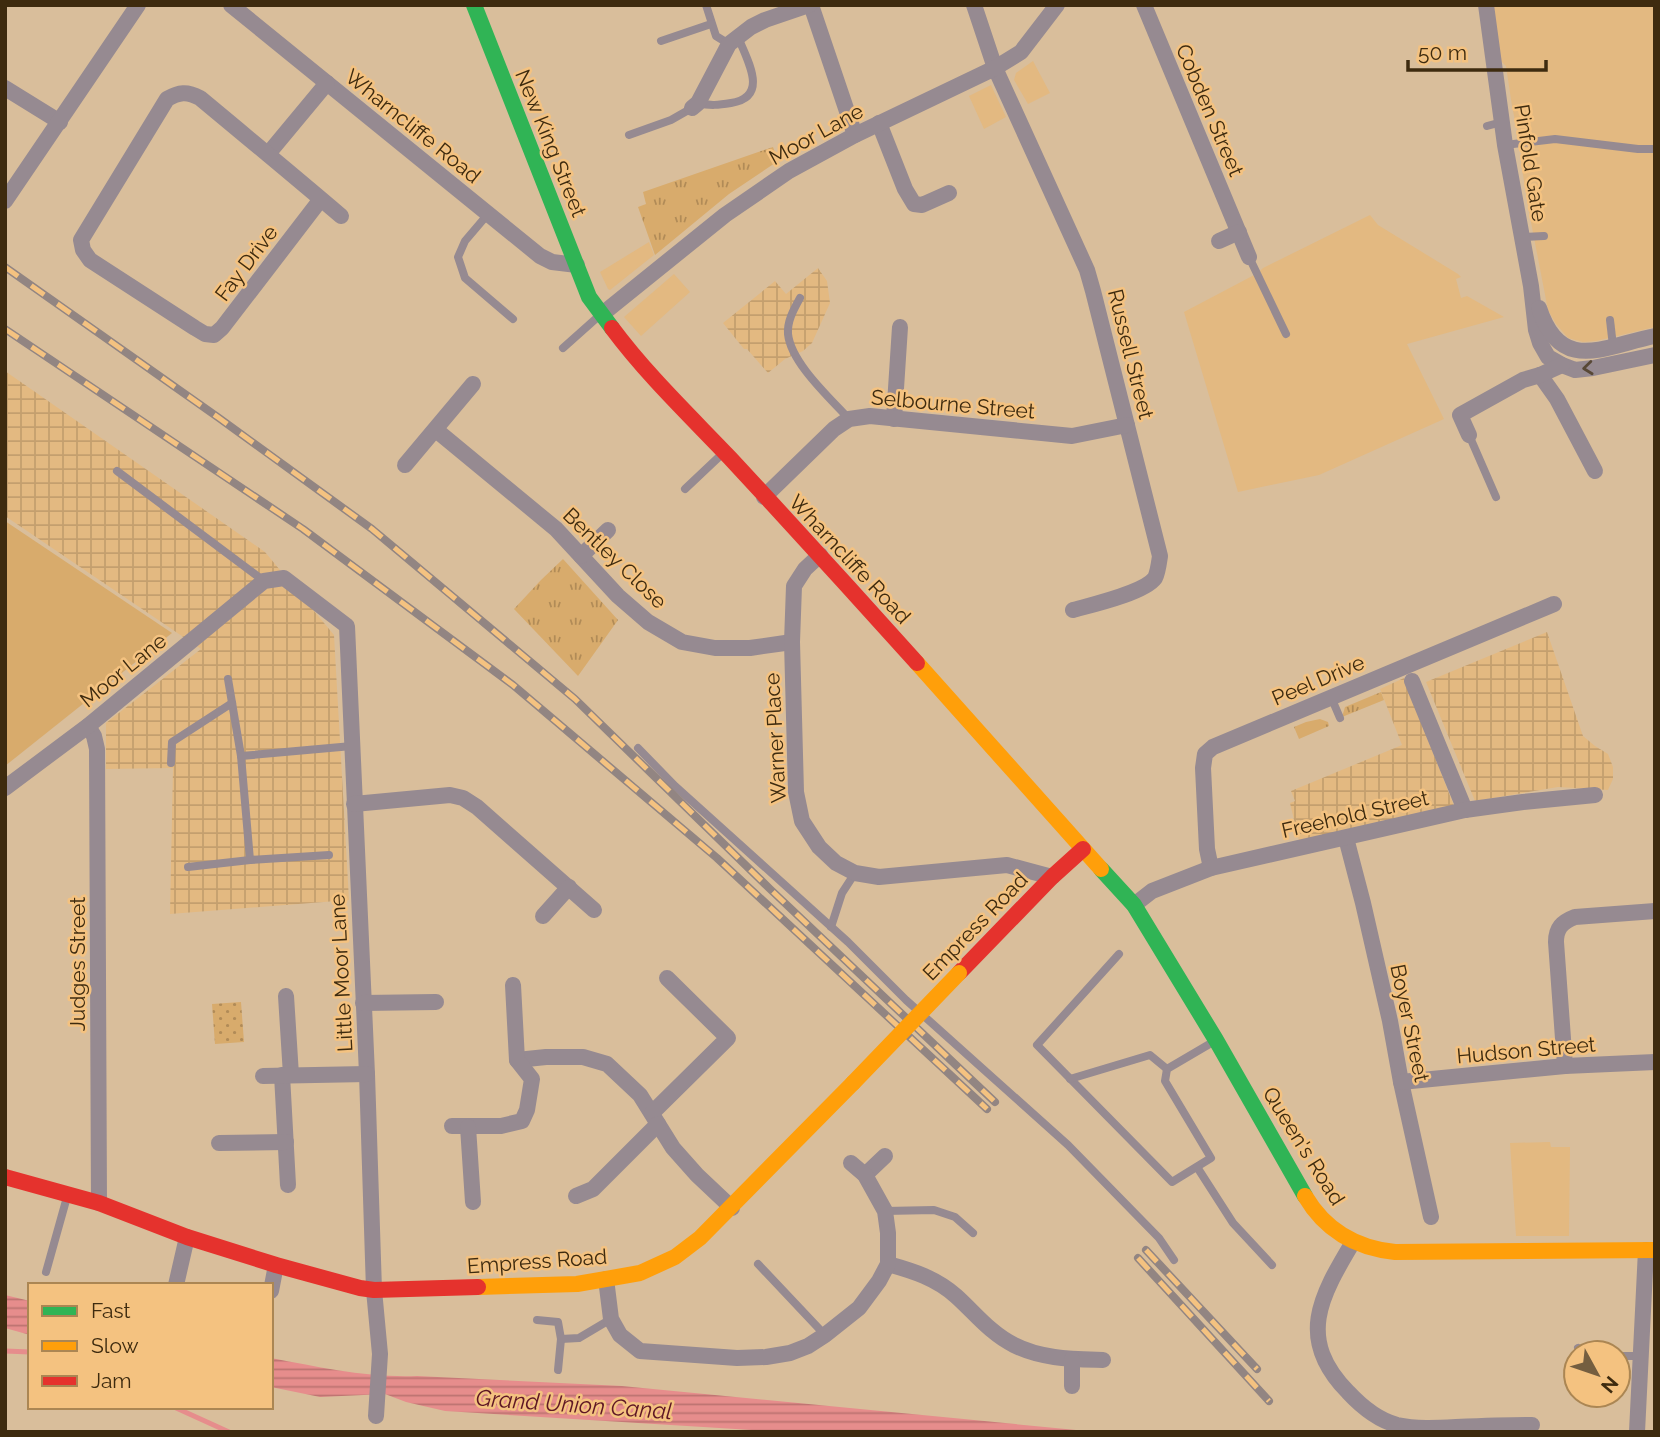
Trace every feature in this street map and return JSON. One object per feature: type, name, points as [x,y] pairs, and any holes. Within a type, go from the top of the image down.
[{"type":"main road","name":"New King Street","points":[[474,5],[589,297]]},
{"type":"main road","name":"Wharncliffe Road","points":[[589,297],[661,391],[820,555],[1083,849]]},
{"type":"main road","name":"Empress Road","points":[[5,1177],[99,1203],[187,1237],[360,1288],[374,1290],[577,1284],[640,1273],[675,1257],[732,1208],[959,972],[1083,849]]},
{"type":"main road","name":"Queen's Road","points":[[1083,849],[1134,905],[1216,1040],[1312,1208],[1332,1229],[1353,1242],[1376,1250],[1416,1253],[1650,1250]]},
{"type":"street","points":[[5,201],[138,5]]},
{"type":"street","name":"Wharncliffe Road","points":[[231,5],[540,256],[552,262],[577,264]]},
{"type":"street","points":[[695,105],[734,41],[765,20],[810,5],[855,135]]},
{"type":"street","name":"Russell Street","points":[[974,5],[995,68],[1087,270],[1160,556],[1154,578],[1146,586],[1073,610]]},
{"type":"street","name":"Moor Lane","points":[[601,315],[725,215],[789,171],[855,135],[995,68],[1021,52],[1057,5]]},
{"type":"street","name":"Cobden Street","points":[[1144,5],[1249,257]]},
{"type":"street","name":"Pinfold Gate","points":[[1486,5],[1492,43],[1494,124],[1505,145],[1531,286]]},
{"type":"street","points":[[327,83],[268,154],[341,215]]},
{"type":"street","points":[[5,88],[60,122]]},
{"type":"street","name":"Fay Drive","points":[[268,154],[200,98],[190,93],[177,93],[167,99],[81,240],[83,250],[90,260],[195,328],[205,334],[214,335],[321,199]]},
{"type":"street","points":[[879,123],[905,189],[914,204],[922,205],[949,193]]},
{"type":"street","points":[[1219,240],[1239,232]]},
{"type":"street","points":[[1531,286],[1544,324],[1558,342],[1576,351],[1604,349],[1655,336]]},
{"type":"street","points":[[1531,286],[1540,343],[1548,357],[1562,365],[1575,370],[1654,356]]},
{"type":"street","points":[[894,419],[900,327]]},
{"type":"street","points":[[1469,435],[1460,415],[1523,380],[1562,365]]},
{"type":"street","points":[[1540,375],[1558,399],[1595,471]]},
{"type":"street","points":[[405,465],[473,384]]},
{"type":"street","name":"Selbourne Street","points":[[764,497],[834,429],[849,419],[870,416],[1072,436],[1126,425]]},
{"type":"street","name":"Bentley Close","points":[[436,430],[556,529],[618,596],[648,622],[682,642],[715,648],[750,648],[792,642]]},
{"type":"street","points":[[581,556],[608,530]]},
{"type":"street","name":"Warner Place","points":[[820,555],[805,569],[794,586],[792,642],[796,792],[802,821],[819,847],[836,863],[855,873],[879,877],[1007,865],[1052,877]]},
{"type":"street","name":"Little Moor Lane","points":[[264,582],[284,578],[347,626],[374,1290],[380,1354],[376,1416]]},
{"type":"street","name":"Moor Lane","points":[[5,788],[88,726],[264,582]]},
{"type":"street","name":"Peel Drive","points":[[1211,868],[1207,849],[1203,768],[1205,754],[1213,747],[1554,604]]},
{"type":"street","points":[[1412,681],[1465,810]]},
{"type":"street","name":"Judges Street","points":[[88,726],[97,749],[99,1203]]},
{"type":"street","points":[[354,804],[450,795],[463,797],[594,910]]},
{"type":"street","name":"Freehold Street","points":[[1134,905],[1152,891],[1211,868],[1465,810],[1595,795]]},
{"type":"street","name":"Boyer Street","points":[[1346,838],[1390,1021],[1431,1217]]},
{"type":"street","points":[[543,916],[569,887]]},
{"type":"street","points":[[1564,1066],[1556,942],[1559,926],[1575,917],[1655,911]]},
{"type":"street","points":[[576,1196],[593,1189],[728,1038],[667,978]]},
{"type":"street","points":[[473,1202],[460,1126],[501,1126],[522,1121],[531,1092],[531,1079],[517,1060],[513,985]]},
{"type":"street","points":[[286,996],[288,1185]]},
{"type":"street","points":[[363,1003],[436,1002]]},
{"type":"street","points":[[517,1060],[583,1057],[607,1064],[640,1095],[673,1148],[732,1208]]},
{"type":"street","name":"Hudson Street","points":[[1401,1083],[1564,1066],[1655,1062]]},
{"type":"street","points":[[263,1076],[367,1074]]},
{"type":"street","points":[[219,1143],[286,1142]]},
{"type":"street","points":[[865,1175],[885,1156]]},
{"type":"street","points":[[606,1279],[611,1319],[620,1335],[640,1351],[737,1358],[790,1353],[808,1346],[859,1308],[888,1264],[885,1211],[865,1175],[851,1163]]},
{"type":"street","points":[[176,1283],[187,1237]]},
{"type":"street","points":[[1353,1242],[1325,1295],[1318,1316],[1318,1338],[1323,1356],[1339,1383],[1375,1415],[1395,1424],[1418,1428],[1532,1425]]},
{"type":"street","points":[[1637,1432],[1650,1250]]},
{"type":"street","points":[[888,1264],[933,1278],[997,1335],[1035,1354],[1103,1360]]},
{"type":"street","points":[[273,1283],[276,1265]]},
{"type":"street","points":[[1072,1359],[1072,1386]]},
{"type":"lane","points":[[629,135],[671,120],[695,105],[742,102],[749,96],[754,82],[734,41],[716,36],[706,5]]},
{"type":"lane","points":[[661,41],[711,24]]},
{"type":"lane","points":[[1505,145],[1555,139],[1655,149]]},
{"type":"lane","points":[[488,214],[465,241],[458,257],[465,278],[513,319]]},
{"type":"lane","points":[[1522,237],[1544,236]]},
{"type":"lane","points":[[1249,257],[1286,334]]},
{"type":"lane","points":[[800,298],[790,317],[788,334],[792,347],[799,363],[849,419]]},
{"type":"lane","points":[[563,348],[601,315]]},
{"type":"lane","points":[[1610,320],[1613,346]]},
{"type":"lane","points":[[1469,435],[1496,497]]},
{"type":"lane","points":[[685,489],[724,453]]},
{"type":"lane","points":[[117,471],[264,582]]},
{"type":"lane","points":[[228,680],[242,756],[250,860]]},
{"type":"lane","points":[[1331,697],[1340,718]]},
{"type":"lane","points":[[171,763],[172,742],[232,703]]},
{"type":"lane","points":[[242,756],[352,746]]},
{"type":"lane","points":[[638,748],[675,786],[831,927],[906,1000],[1068,1145],[1159,1238],[1174,1260]]},
{"type":"lane","points":[[188,867],[329,855]]},
{"type":"lane","points":[[831,927],[842,893],[855,873]]},
{"type":"lane","points":[[1119,954],[1037,1045],[1172,1182],[1211,1158],[1165,1081],[1167,1069],[1216,1040]]},
{"type":"lane","points":[[1070,1079],[1150,1055],[1167,1069]]},
{"type":"lane","points":[[1197,1167],[1233,1223],[1272,1265]]},
{"type":"lane","points":[[46,1272],[68,1194]]},
{"type":"lane","points":[[885,1211],[934,1210],[954,1217],[973,1233]]},
{"type":"lane","points":[[758,1264],[825,1335]]},
{"type":"lane","points":[[561,1339],[579,1338],[611,1319]]},
{"type":"lane","points":[[537,1320],[558,1322],[561,1339],[558,1370]]},
{"type":"lane","points":[[1632,1356],[1641,1356]]},
{"type":"shaded area","points":[[1489,5],[1655,5],[1655,327],[1583,342],[1568,338],[1548,310],[1529,212],[1506,66],[1496,56]]},
{"type":"shaded area","points":[[1033,61],[1050,93],[1028,104],[1014,80],[1016,73]]},
{"type":"shaded area","points":[[991,85],[1006,117],[984,129],[969,96]]},
{"type":"shaded area","points":[[1370,215],[1378,225],[1458,274],[1461,277],[1456,279],[1461,298],[1467,296],[1504,317],[1407,344],[1444,419],[1319,475],[1238,492],[1184,312],[1263,268]]},
{"type":"shaded area","points":[[649,242],[654,255],[608,289],[600,272]]},
{"type":"shaded area","points":[[818,268],[827,281],[830,303],[812,343],[768,373],[723,323],[775,281],[786,294]]},
{"type":"shaded area","points":[[674,274],[690,292],[641,336],[624,317]]},
{"type":"shaded area","points":[[5,371],[265,552],[334,635],[349,900],[170,914],[173,768],[106,769],[106,723],[201,649],[5,516]]},
{"type":"shaded area","points":[[1547,632],[1583,736],[1608,754],[1613,767],[1613,779],[1608,790],[1558,787],[1475,801],[1426,682]]},
{"type":"shaded area","points":[[1404,678],[1454,806],[1299,841],[1290,803],[1295,801],[1291,791],[1402,745],[1380,689]]},
{"type":"shaded area","points":[[1550,1142],[1551,1147],[1570,1147],[1569,1236],[1516,1236],[1510,1143]]},
{"type":"green space","points":[[773,147],[778,161],[729,194],[655,255],[638,207],[646,204],[643,192]]},
{"type":"green space","points":[[5,521],[172,633],[5,766]]},
{"type":"green space","points":[[563,559],[618,620],[578,676],[514,609]]},
{"type":"green space","points":[[1381,692],[1384,700],[1342,717],[1345,707]]},
{"type":"green space","points":[[1320,719],[1328,722],[1329,726],[1299,739],[1294,727]]},
{"type":"green space","points":[[241,1002],[244,1042],[215,1044],[212,1004]]},
{"type":"water","points":[[5,1295],[28,1301],[28,1334],[5,1328]]},
{"type":"water","name":"Grand Union Canal","points":[[273,1358],[380,1375],[622,1386],[1097,1432],[786,1432],[445,1411],[385,1394],[320,1397],[273,1387]]},
{"type":"waterway","points":[[5,1351],[28,1352]]},
{"type":"waterway","points":[[178,1409],[229,1432]]},
{"type":"railway","points":[[5,267],[372,529],[575,699],[995,1102]]},
{"type":"railway","points":[[5,329],[303,529],[513,685],[717,858],[987,1109]]},
{"type":"railway","points":[[1146,1250],[1257,1369]]},
{"type":"railway","points":[[1138,1258],[1269,1401]]},
{"type":"traffic: fast","points":[[474,5],[589,297],[612,328]]},
{"type":"traffic: fast","points":[[1101,869],[1134,905],[1216,1040],[1305,1196]]},
{"type":"traffic: slow","points":[[917,663],[1101,869]]},
{"type":"traffic: slow","points":[[853,1083],[959,973]]},
{"type":"traffic: slow","points":[[478,1287],[577,1284],[640,1273],[675,1257],[700,1238],[853,1083]]},
{"type":"traffic: slow","points":[[1305,1196],[1332,1228],[1355,1241],[1381,1250],[1655,1250]]},
{"type":"traffic: jam","points":[[612,328],[654,379],[917,663]]},
{"type":"traffic: jam","points":[[959,973],[1052,877],[1083,849]]},
{"type":"traffic: jam","points":[[5,1177],[99,1203],[187,1237],[360,1288],[374,1290],[478,1287]]}]
